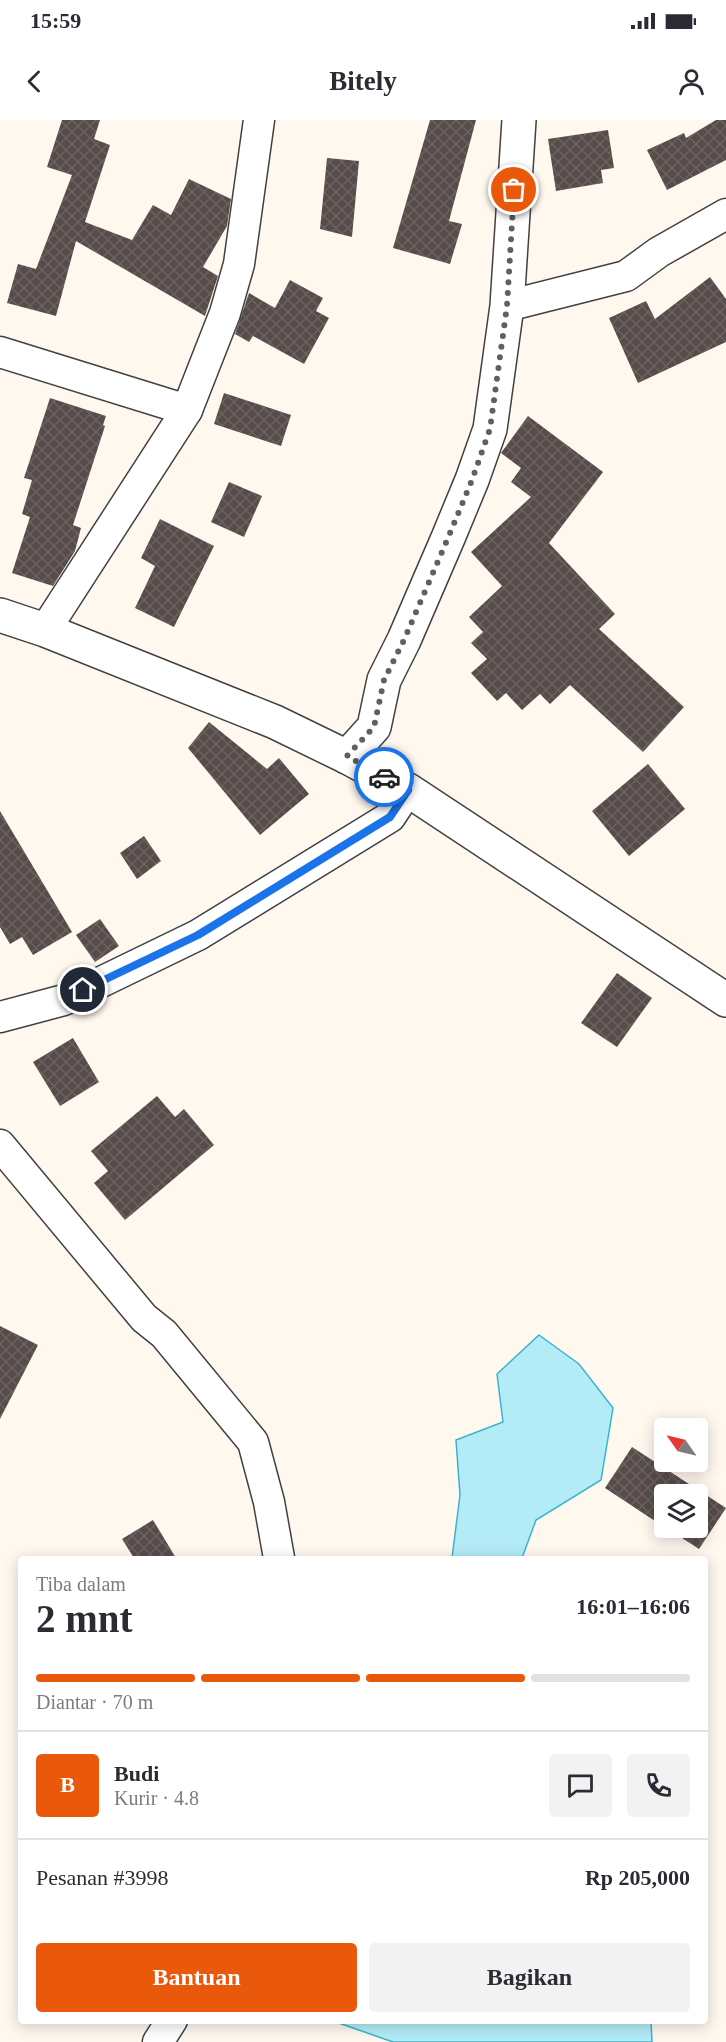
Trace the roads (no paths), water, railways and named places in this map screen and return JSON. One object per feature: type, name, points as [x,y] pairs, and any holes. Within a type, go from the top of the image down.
[{"type":"street","points":[[45,630],[187,410],[225,313],[239,264],[259,120]]},
{"type":"street","points":[[347,756],[374,727],[384,680],[404,640],[472,480],[490,429],[507,306],[519,120]]},
{"type":"street","points":[[507,306],[626,276],[659,252],[726,214]]},
{"type":"street","points":[[0,352],[187,410]]},
{"type":"street","points":[[0,615],[45,630],[275,722],[347,756],[408,790],[726,1000]]},
{"type":"street","points":[[0,1017],[64,999],[198,935],[390,817],[408,790]]},
{"type":"street","points":[[0,1145],[144,1318],[164,1334],[253,1442],[269,1502],[279,1556]]},
{"type":"street","points":[[158,2042],[169,2024]]},
{"type":"water","points":[[539,1335],[579,1364],[613,1408],[601,1480],[536,1520],[523,1556],[452,1556],[460,1495],[456,1440],[503,1422],[497,1374]]},
{"type":"water","points":[[342,2024],[651,2024],[652,2042],[393,2042]]}]
